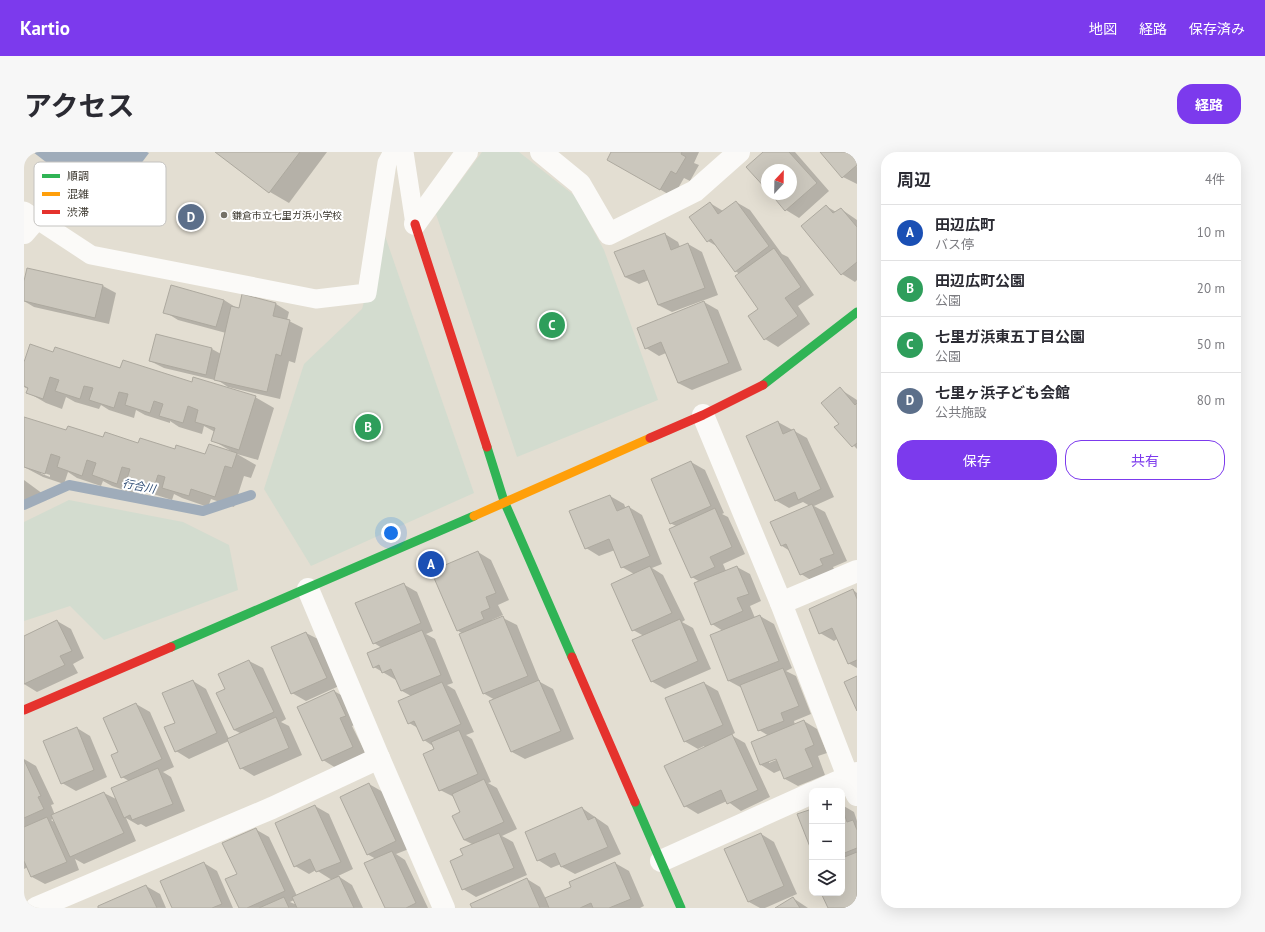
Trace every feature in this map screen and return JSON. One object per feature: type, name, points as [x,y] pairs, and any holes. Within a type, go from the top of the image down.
[{"type":"street","points":[[467,152],[415,224],[504,501],[681,908]]},
{"type":"street","points":[[541,152],[580,184],[609,234],[695,191],[739,152]]},
{"type":"street","points":[[24,710],[308,589],[504,501],[703,415],[763,385],[857,312]]},
{"type":"street","points":[[703,415],[854,782],[829,788]]},
{"type":"street","points":[[781,603],[857,571]]},
{"type":"street","points":[[308,589],[444,908]]},
{"type":"street","points":[[36,908],[272,808],[379,758]]},
{"type":"street","points":[[660,861],[809,794]]},
{"type":"lane","points":[[37,226],[91,255],[316,299],[367,293],[387,163],[393,152]]},
{"type":"lane","points":[[404,152],[415,224]]},
{"type":"shaded area","points":[[482,152],[519,152],[575,196],[604,250],[658,400],[517,457],[436,214]]},
{"type":"shaded area","points":[[384,233],[474,493],[311,566],[264,489],[304,364],[362,309]]},
{"type":"shaded area","points":[[69,500],[183,522],[229,545],[238,590],[104,640],[70,606],[24,621],[24,522]]},
{"type":"water","points":[[33,152],[149,153],[142,162],[46,162]]},
{"type":"building","points":[[215,152],[300,152],[269,193]]},
{"type":"building","points":[[611,152],[682,152],[681,154],[686,157],[676,174],[671,171],[660,190],[607,160]]},
{"type":"building","points":[[763,152],[789,152],[817,183],[785,211],[776,200],[797,200],[797,164],[761,164],[761,183],[746,167]]},
{"type":"building","points":[[820,152],[857,152],[857,165],[842,178]]},
{"type":"building","points":[[736,201],[769,246],[735,272],[711,239],[707,242],[689,217],[710,202],[718,214]]},
{"type":"building","points":[[826,205],[833,213],[841,208],[857,227],[857,262],[841,275],[801,226]]},
{"type":"building","points":[[665,233],[671,250],[688,243],[705,288],[658,305],[644,270],[625,277],[614,252]]},
{"type":"building","points":[[774,248],[801,287],[785,298],[798,316],[764,340],[748,316],[758,309],[735,276]]},
{"type":"building","points":[[27,268],[103,285],[95,318],[24,301],[24,281]]},
{"type":"building","points":[[171,285],[224,300],[216,327],[163,313]]},
{"type":"building","points":[[242,294],[276,303],[273,316],[290,320],[281,356],[276,354],[267,392],[214,380],[231,306],[239,308]]},
{"type":"building","points":[[704,301],[729,363],[678,383],[661,342],[645,349],[637,328]]},
{"type":"building","points":[[156,334],[212,348],[206,375],[149,361]]},
{"type":"building","points":[[30,344],[53,352],[55,347],[120,368],[123,360],[192,382],[193,377],[256,396],[239,450],[211,441],[215,428],[195,422],[198,410],[188,406],[183,423],[159,416],[163,404],[154,401],[150,413],[125,405],[128,394],[119,392],[114,408],[89,400],[93,388],[84,386],[80,399],[55,391],[59,380],[50,377],[43,399],[26,393],[28,388],[24,386],[24,362]]},
{"type":"building","points":[[840,387],[855,405],[857,403],[857,443],[852,447],[834,427],[839,424],[821,403]]},
{"type":"building","points":[[24,417],[66,430],[68,426],[103,437],[105,432],[138,443],[140,438],[175,449],[176,445],[205,454],[209,444],[237,453],[232,468],[225,466],[215,497],[191,489],[189,496],[162,488],[165,477],[158,475],[153,490],[126,482],[130,469],[122,467],[117,484],[92,475],[96,463],[87,460],[82,476],[57,467],[60,457],[51,454],[45,474],[24,467]]},
{"type":"building","points":[[778,421],[783,434],[794,429],[821,489],[798,500],[795,492],[775,501],[746,436]]},
{"type":"building","points":[[691,461],[711,506],[670,524],[651,479]]},
{"type":"building","points":[[610,495],[617,511],[629,506],[650,556],[621,568],[609,539],[585,549],[569,511]]},
{"type":"building","points":[[812,504],[834,554],[820,559],[823,565],[800,575],[786,544],[781,546],[770,522]]},
{"type":"building","points":[[715,508],[732,547],[710,557],[715,567],[691,578],[669,529]]},
{"type":"building","points":[[478,551],[496,593],[486,597],[490,608],[481,612],[484,619],[457,631],[431,571]]},
{"type":"building","points":[[650,566],[672,613],[632,631],[611,584]]},
{"type":"building","points":[[737,566],[749,594],[737,598],[743,611],[711,625],[694,583]]},
{"type":"building","points":[[404,583],[421,623],[373,644],[355,603]]},
{"type":"building","points":[[853,589],[857,599],[857,660],[848,664],[832,628],[819,634],[809,609]]},
{"type":"building","points":[[760,615],[779,661],[728,681],[710,635]]},
{"type":"building","points":[[503,616],[528,676],[483,694],[459,634]]},
{"type":"building","points":[[680,619],[698,661],[651,682],[632,640]]},
{"type":"building","points":[[57,620],[72,651],[60,656],[65,665],[24,684],[24,636]]},
{"type":"building","points":[[422,630],[441,675],[401,691],[391,669],[382,673],[379,665],[373,668],[367,653]]},
{"type":"building","points":[[306,632],[327,678],[291,694],[271,647]]},
{"type":"building","points":[[249,660],[274,712],[234,730],[216,693],[225,689],[218,674]]},
{"type":"building","points":[[783,668],[799,706],[781,713],[784,721],[758,731],[740,685]]},
{"type":"building","points":[[857,676],[857,711],[844,682]]},
{"type":"building","points":[[193,680],[217,733],[175,752],[164,727],[175,723],[162,693]]},
{"type":"building","points":[[539,680],[561,731],[511,752],[489,701]]},
{"type":"building","points":[[442,682],[461,724],[423,741],[414,721],[408,724],[398,701]]},
{"type":"building","points":[[704,682],[723,725],[684,742],[665,698]]},
{"type":"building","points":[[334,690],[346,716],[340,718],[353,747],[322,761],[297,707]]},
{"type":"building","points":[[136,703],[162,759],[121,778],[111,755],[118,752],[103,718]]},
{"type":"building","points":[[276,717],[289,748],[240,769],[227,739]]},
{"type":"building","points":[[804,720],[814,745],[805,749],[813,767],[784,779],[776,759],[760,765],[751,742]]},
{"type":"building","points":[[77,727],[94,770],[61,784],[43,741]]},
{"type":"building","points":[[459,730],[478,774],[439,791],[423,754],[434,749],[431,742]]},
{"type":"building","points":[[732,734],[758,790],[727,804],[721,790],[684,807],[664,766]]},
{"type":"building","points":[[24,760],[41,796],[38,797],[44,809],[24,818]]},
{"type":"building","points":[[158,768],[173,804],[132,820],[130,815],[124,818],[111,788]]},
{"type":"building","points":[[484,779],[504,822],[464,840],[452,816],[460,812],[452,794]]},
{"type":"building","points":[[369,783],[396,841],[367,855],[340,797]]},
{"type":"building","points":[[104,792],[124,833],[70,857],[51,815]]},
{"type":"building","points":[[315,805],[341,862],[316,872],[310,859],[294,867],[275,823]]},
{"type":"building","points":[[582,807],[588,820],[595,817],[608,847],[561,867],[555,853],[537,861],[525,832]]},
{"type":"building","points":[[809,810],[809,844],[797,814]]},
{"type":"building","points":[[845,816],[847,822],[853,820],[857,830],[857,848],[845,853]]},
{"type":"building","points":[[47,817],[67,862],[31,877],[24,861],[24,827]]},
{"type":"building","points":[[256,828],[285,891],[247,908],[239,908],[225,879],[237,874],[222,843]]},
{"type":"building","points":[[499,833],[514,868],[462,890],[450,861],[463,855],[460,849]]},
{"type":"building","points":[[761,833],[784,886],[748,902],[724,849]]},
{"type":"building","points":[[392,851],[416,903],[406,908],[385,908],[364,863]]},
{"type":"building","points":[[857,852],[857,903],[851,905],[853,908],[828,908],[822,896],[845,896],[845,857]]},
{"type":"building","points":[[204,862],[222,904],[212,908],[172,908],[160,881]]},
{"type":"building","points":[[615,862],[631,899],[609,908],[593,908],[591,903],[580,908],[549,908],[545,898],[571,887],[569,882]]},
{"type":"building","points":[[339,876],[354,908],[297,908],[292,897]]},
{"type":"building","points":[[527,878],[540,908],[472,908],[470,904]]},
{"type":"building","points":[[146,885],[157,908],[98,908],[98,906]]},
{"type":"building","points":[[284,897],[289,908],[259,908]]},
{"type":"building","points":[[793,897],[800,908],[775,908]]},
{"type":"waterway","name":"行合川","points":[[24,505],[69,485],[203,511],[251,495]]},
{"type":"traffic: fast","points":[[763,385],[857,312]]},
{"type":"traffic: fast","points":[[487,447],[504,501],[572,657]]},
{"type":"traffic: fast","points":[[171,647],[474,516]]},
{"type":"traffic: fast","points":[[635,802],[681,908]]},
{"type":"traffic: slow","points":[[474,516],[650,438]]},
{"type":"traffic: jam","points":[[415,224],[487,447]]},
{"type":"traffic: jam","points":[[650,438],[703,415],[763,385]]},
{"type":"traffic: jam","points":[[24,710],[171,647]]},
{"type":"traffic: jam","points":[[572,657],[635,802]]},
{"type":"place","name":"鎌倉市立七里ガ浜小学校","points":[[224,215]]},
{"type":"place","name":"七里ヶ浜子ども会館","points":[[191,217]]},
{"type":"place","name":"七里ガ浜東五丁目公園","points":[[552,325]]},
{"type":"place","name":"田辺広町公園","points":[[368,427]]},
{"type":"place","name":"田辺広町","points":[[431,564]]}]
